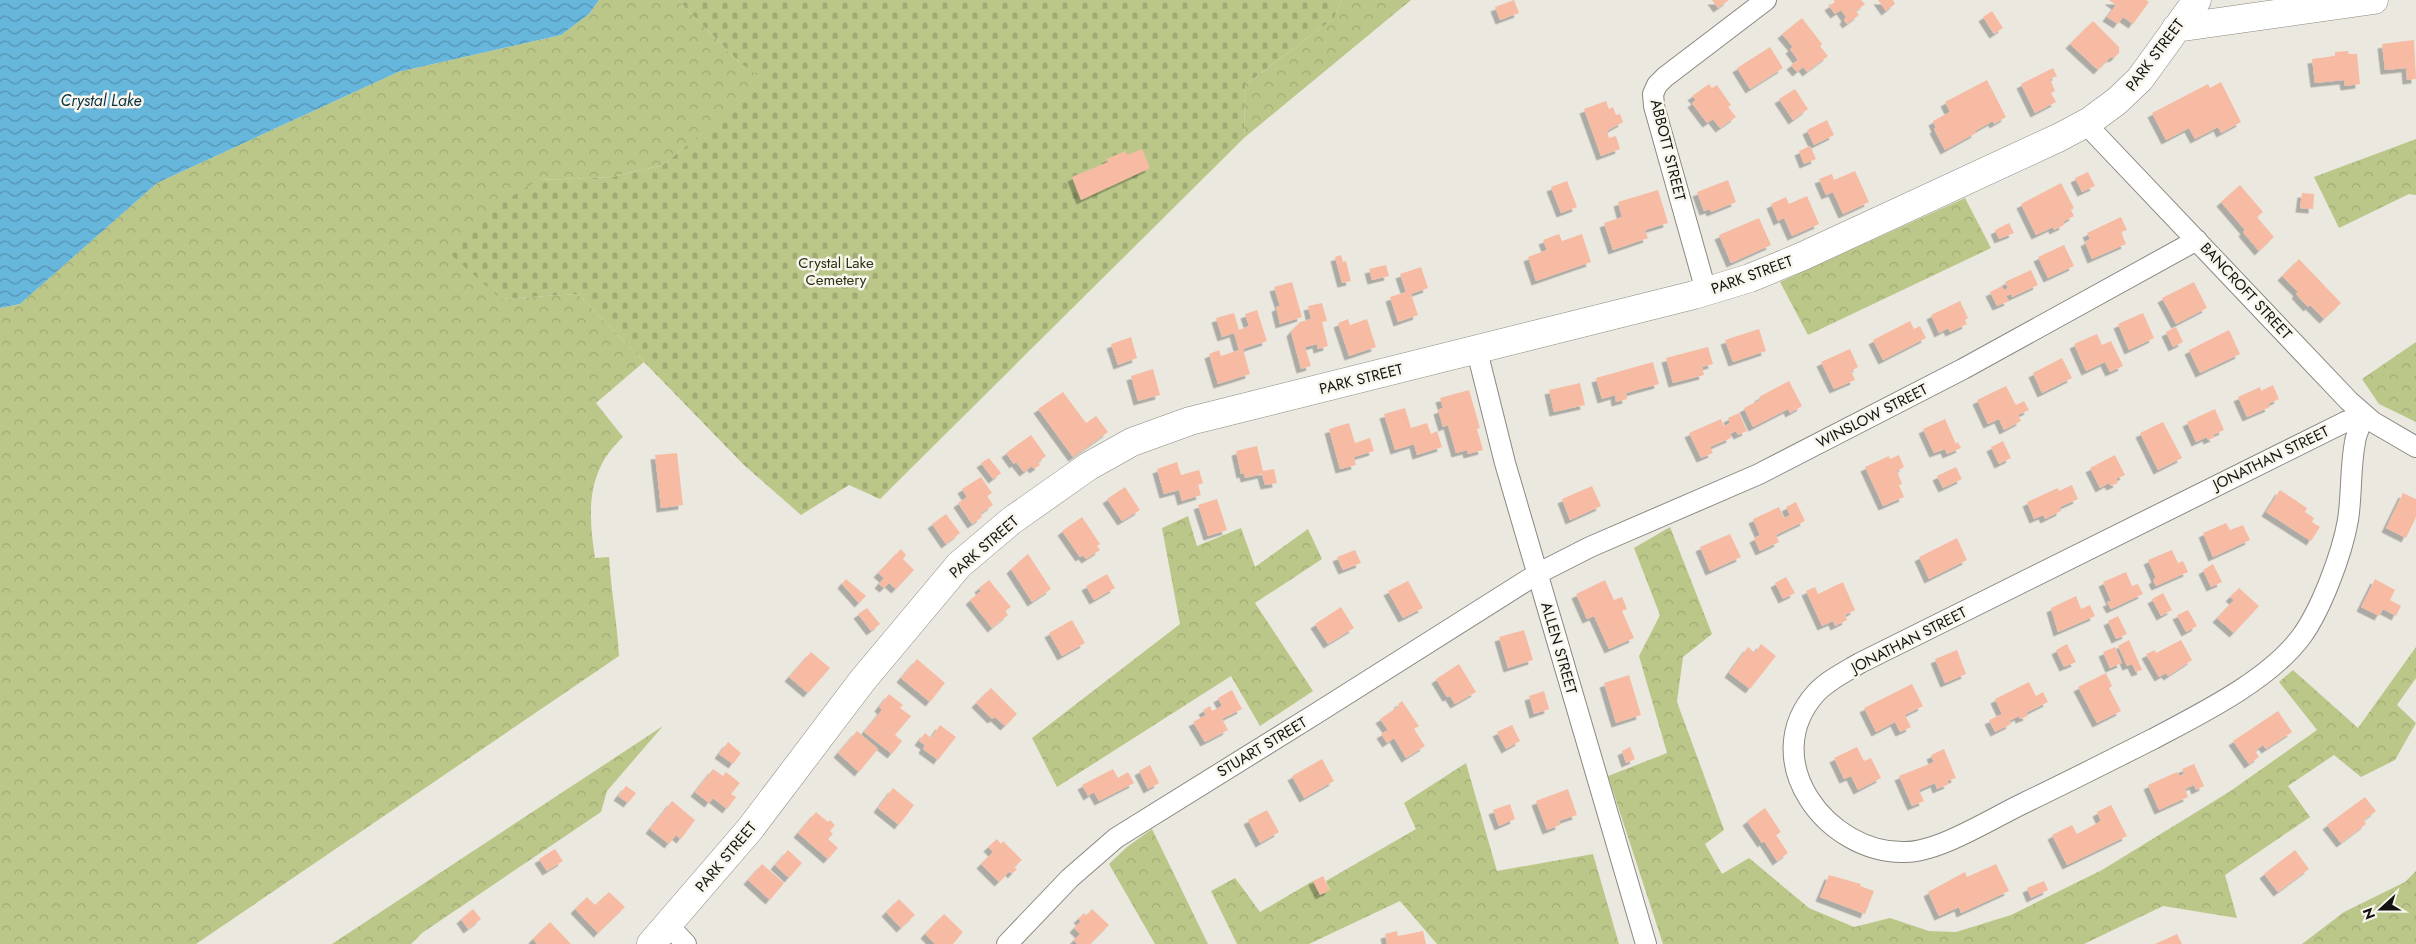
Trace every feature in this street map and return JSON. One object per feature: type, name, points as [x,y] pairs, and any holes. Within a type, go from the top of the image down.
[{"type":"street","name":"ABBOTT STREET","points":[[1706,291],[1660,129],[1653,94],[1657,85],[1665,77],[1766,0]]},
{"type":"street","name":"PARK STREET","points":[[669,938],[862,682],[950,575],[1011,521],[1089,466],[1132,442],[1181,424],[1477,351],[1706,291],[1750,278],[1803,256],[2085,124],[2105,111],[2129,91],[2144,74],[2197,0]]},
{"type":"street","points":[[2176,28],[2374,0]]},
{"type":"street","name":"BANCROFT STREET","points":[[2085,124],[2198,240],[2349,401],[2365,415],[2416,447]]},
{"type":"street","name":"WINSLOW STREET","points":[[1537,574],[1590,546],[1759,474],[1964,369],[2198,240]]},
{"type":"street","name":"ALLEN STREET","points":[[1477,351],[1505,463],[1646,944]]},
{"type":"street","name":"JONATHAN STREET","points":[[2365,415],[2355,439],[2349,512],[2343,542],[2320,602],[2301,638],[2275,663],[2243,687],[2207,711],[2097,767],[1954,838],[1917,852],[1891,852],[1863,844],[1824,818],[1805,795],[1794,762],[1794,746],[1798,727],[1805,709],[1815,693],[1829,682],[1860,663],[2217,484],[2345,422],[2365,415]]},
{"type":"street","name":"STUART STREET","points":[[1008,944],[1070,878],[1116,838],[1537,574]]},
{"type":"green space","points":[[599,0],[678,0],[740,63],[767,81],[663,165],[612,177],[538,180],[501,299],[578,294],[644,362],[596,403],[623,437],[602,464],[592,493],[591,508],[595,558],[609,557],[619,656],[196,944],[0,944],[0,308],[20,304],[157,183],[398,72],[561,35],[589,14]]},
{"type":"green space","name":"Crystal Lake Cemetery","points":[[678,0],[1341,0],[1334,18],[1245,85],[1244,138],[880,499],[849,485],[801,515],[744,465],[578,294],[501,299],[449,253],[497,206],[538,180],[612,177],[663,165],[766,81],[740,63]]},
{"type":"green space","points":[[1341,0],[1411,0],[1244,138],[1245,85],[1334,18]]},
{"type":"green space","points":[[2416,139],[2416,195],[2409,194],[2339,228],[2314,177]]},
{"type":"green space","points":[[1965,198],[1991,248],[1808,335],[1780,282]]},
{"type":"green space","points":[[2416,342],[2416,422],[2379,404],[2362,379]]},
{"type":"green space","points":[[1188,516],[1197,546],[1241,528],[1255,567],[1308,529],[1322,559],[1255,603],[1313,691],[1260,726],[1231,676],[1057,787],[1032,738],[1180,624],[1162,528]]},
{"type":"green space","points":[[1670,527],[1712,634],[1683,657],[1677,702],[1724,830],[1705,844],[1722,874],[1749,858],[1809,908],[1854,927],[1890,918],[1929,931],[1956,932],[2011,915],[2102,870],[2229,792],[2317,730],[2279,682],[2293,670],[2358,728],[2416,647],[2416,678],[2397,705],[2416,723],[2395,760],[2361,777],[2334,755],[2288,786],[2310,817],[2225,875],[2237,918],[2163,906],[2084,944],[1663,944],[1608,776],[1667,753],[1639,656],[1660,615],[1634,548]]},
{"type":"green space","points":[[663,726],[607,791],[601,812],[422,933],[411,944],[332,944]]},
{"type":"green space","points":[[1466,763],[1497,871],[1593,854],[1619,944],[1437,944],[1400,901],[1309,944],[1237,944],[1211,891],[1235,878],[1260,912],[1313,881],[1330,890],[1326,881],[1416,829],[1404,803]]},
{"type":"green space","points":[[1152,829],[1208,944],[1155,944],[1109,864],[1127,847]]},
{"type":"green space","points":[[2416,871],[2416,944],[2302,944],[2344,912],[2405,882]]},
{"type":"water","name":"Crystal Lake","points":[[0,0],[599,0],[589,14],[561,35],[398,72],[157,183],[20,304],[0,308]]},
{"type":"building","points":[[1514,0],[1519,13],[1500,20],[1495,7]]},
{"type":"building","points":[[1712,0],[1729,0],[1718,8]]},
{"type":"building","points":[[1833,0],[1861,0],[1865,4],[1856,11],[1859,15],[1847,24],[1844,20],[1846,17],[1841,10],[1835,14],[1829,6],[1835,2]]},
{"type":"building","points":[[1878,0],[1893,0],[1895,4],[1886,11]]},
{"type":"building","points":[[2109,0],[2146,0],[2149,2],[2133,24],[2123,17],[2118,24],[2107,17],[2116,5]]},
{"type":"building","points":[[1992,11],[2003,28],[1994,34],[1983,17]]},
{"type":"building","points":[[1802,18],[1822,44],[1820,46],[1828,56],[1807,72],[1803,67],[1797,72],[1791,65],[1798,60],[1790,49],[1793,47],[1782,34]]},
{"type":"building","points":[[2093,21],[2119,47],[2119,53],[2115,57],[2110,58],[2098,70],[2070,44]]},
{"type":"building","points":[[2414,40],[2416,79],[2407,80],[2406,68],[2385,70],[2382,44]]},
{"type":"building","points":[[1770,47],[1783,68],[1750,89],[1737,68]]},
{"type":"building","points":[[2348,51],[2349,54],[2357,54],[2360,84],[2345,86],[2344,80],[2315,83],[2312,59],[2335,56],[2335,52]]},
{"type":"building","points":[[2053,68],[2057,76],[2050,79],[2055,91],[2051,93],[2056,102],[2035,113],[2021,84]]},
{"type":"building","points":[[1987,80],[2006,117],[1994,124],[1993,121],[1945,150],[1934,129],[1936,128],[1933,121],[1950,112],[1945,102]]},
{"type":"building","points":[[2221,82],[2241,122],[2221,133],[2218,127],[2195,139],[2189,128],[2166,140],[2152,113],[2208,84],[2210,88]]},
{"type":"building","points":[[1709,84],[1712,88],[1717,85],[1731,105],[1728,107],[1736,117],[1720,128],[1713,119],[1707,123],[1692,103],[1696,100],[1692,96]]},
{"type":"building","points":[[1795,89],[1808,109],[1793,120],[1779,99]]},
{"type":"building","points":[[1606,101],[1609,109],[1613,107],[1616,115],[1620,114],[1623,122],[1607,131],[1609,138],[1616,136],[1620,149],[1601,156],[1584,109]]},
{"type":"building","points":[[1827,120],[1834,135],[1814,145],[1807,130]]},
{"type":"building","points":[[1810,146],[1816,159],[1804,164],[1799,151]]},
{"type":"building","points":[[1142,149],[1150,168],[1081,200],[1072,177],[1108,162],[1106,159],[1126,151],[1127,155]]},
{"type":"building","points":[[1855,171],[1869,202],[1843,214],[1833,192],[1826,195],[1819,179],[1832,174],[1834,180]]},
{"type":"building","points":[[2088,172],[2095,186],[2082,192],[2075,178]]},
{"type":"building","points":[[1728,180],[1736,202],[1711,212],[1710,209],[1704,211],[1697,192]]},
{"type":"building","points":[[1567,181],[1577,207],[1561,213],[1551,187]]},
{"type":"building","points":[[2061,183],[2074,208],[2071,210],[2074,216],[2063,222],[2064,225],[2054,230],[2053,227],[2036,235],[2021,204]]},
{"type":"building","points":[[2240,185],[2263,212],[2257,217],[2274,237],[2259,251],[2243,232],[2245,230],[2221,202]]},
{"type":"building","points":[[1658,190],[1668,223],[1645,230],[1648,238],[1613,250],[1604,223],[1622,217],[1618,202]]},
{"type":"building","points":[[2302,193],[2314,194],[2313,209],[2300,208]]},
{"type":"building","points":[[1807,196],[1819,224],[1792,236],[1784,218],[1778,221],[1771,204],[1786,197],[1789,204]]},
{"type":"building","points":[[2121,217],[2127,230],[2121,232],[2126,244],[2092,259],[2085,242],[2090,239],[2087,233]]},
{"type":"building","points":[[1759,218],[1771,245],[1731,263],[1719,235]]},
{"type":"building","points":[[2009,223],[2014,233],[1999,239],[1995,230]]},
{"type":"building","points":[[1559,234],[1562,241],[1582,234],[1591,262],[1536,281],[1528,257],[1547,250],[1543,240]]},
{"type":"building","points":[[2064,245],[2074,266],[2048,278],[2038,257]]},
{"type":"building","points":[[1341,255],[1343,262],[1346,261],[1351,281],[1342,283],[1335,257]]},
{"type":"building","points":[[2299,259],[2341,303],[2324,319],[2310,305],[2308,307],[2296,294],[2298,292],[2282,276]]},
{"type":"building","points":[[1386,265],[1389,276],[1372,280],[1369,269]]},
{"type":"building","points":[[1421,267],[1428,288],[1411,294],[1418,315],[1398,322],[1390,297],[1406,292],[1400,274]]},
{"type":"building","points":[[2031,270],[2038,285],[2012,297],[2011,294],[2006,296],[2009,301],[1997,306],[1990,292],[2002,286],[2004,290],[2008,288],[2005,282]]},
{"type":"building","points":[[1292,282],[1302,317],[1280,324],[1276,307],[1280,306],[1274,287]]},
{"type":"building","points":[[2194,282],[2207,308],[2176,324],[2162,298]]},
{"type":"building","points":[[1960,301],[1968,318],[1965,320],[1967,324],[1950,332],[1948,328],[1939,333],[1931,315]]},
{"type":"building","points":[[1322,303],[1327,321],[1322,322],[1328,346],[1318,349],[1317,344],[1305,347],[1311,366],[1301,369],[1291,332],[1300,322],[1311,319],[1308,306]]},
{"type":"building","points":[[1257,310],[1267,341],[1243,349],[1250,374],[1218,384],[1209,354],[1219,350],[1221,356],[1239,350],[1234,333],[1222,337],[1216,318],[1234,313],[1239,330],[1249,326],[1245,314]]},
{"type":"building","points":[[2143,313],[2154,338],[2129,350],[2118,324]]},
{"type":"building","points":[[1348,319],[1350,325],[1367,319],[1376,347],[1349,356],[1338,323]]},
{"type":"building","points":[[1910,321],[1914,329],[1920,326],[1926,338],[1883,360],[1873,340]]},
{"type":"building","points":[[2176,327],[2183,342],[2173,347],[2166,332]]},
{"type":"building","points":[[1759,329],[1766,351],[1733,362],[1725,340]]},
{"type":"building","points":[[2229,330],[2240,354],[2200,373],[2189,350]]},
{"type":"building","points":[[2097,334],[2102,345],[2111,341],[2123,366],[2110,372],[2105,362],[2086,371],[2074,344]]},
{"type":"building","points":[[1131,337],[1137,358],[1118,365],[1111,344]]},
{"type":"building","points":[[1708,347],[1713,364],[1702,367],[1704,375],[1673,383],[1666,358]]},
{"type":"building","points":[[1850,349],[1858,367],[1851,371],[1855,380],[1834,389],[1821,362]]},
{"type":"building","points":[[2062,358],[2072,378],[2042,393],[2033,373]]},
{"type":"building","points":[[1653,362],[1659,384],[1626,393],[1627,399],[1616,402],[1615,395],[1602,399],[1596,378]]},
{"type":"building","points":[[1153,369],[1160,395],[1138,401],[1131,376]]},
{"type":"building","points":[[1789,381],[1802,406],[1790,413],[1788,409],[1753,427],[1744,408],[1760,400],[1759,397]]},
{"type":"building","points":[[1580,383],[1585,405],[1554,412],[1549,390]]},
{"type":"building","points":[[2273,385],[2279,399],[2268,404],[2270,407],[2247,417],[2238,397],[2260,387],[2261,391]]},
{"type":"building","points":[[2006,386],[2016,405],[2024,401],[2029,410],[2018,415],[2021,421],[2004,430],[1999,419],[1988,424],[1977,400]]},
{"type":"building","points":[[1469,390],[1480,428],[1477,429],[1483,450],[1468,454],[1467,450],[1456,453],[1448,425],[1443,427],[1438,410],[1443,408],[1440,398]]},
{"type":"building","points":[[1063,392],[1086,423],[1096,416],[1108,432],[1073,457],[1038,409]]},
{"type":"building","points":[[1405,408],[1411,428],[1427,423],[1431,434],[1437,431],[1442,447],[1417,455],[1414,444],[1395,450],[1384,414]]},
{"type":"building","points":[[2215,409],[2224,430],[2213,435],[2215,437],[2208,440],[2207,437],[2196,442],[2187,422]]},
{"type":"building","points":[[1739,413],[1747,431],[1738,435],[1736,431],[1730,434],[1731,438],[1710,447],[1713,453],[1701,458],[1689,433],[1721,419],[1724,426],[1730,423],[1728,418]]},
{"type":"building","points":[[1945,419],[1956,444],[1958,442],[1961,448],[1947,454],[1945,449],[1934,453],[1923,429]]},
{"type":"building","points":[[2163,422],[2182,458],[2158,470],[2140,433]]},
{"type":"building","points":[[1349,423],[1355,443],[1370,438],[1374,451],[1354,457],[1356,465],[1340,469],[1329,429]]},
{"type":"building","points":[[1031,435],[1046,456],[1038,462],[1040,465],[1034,469],[1032,466],[1024,472],[1016,462],[1014,464],[1006,453]]},
{"type":"building","points":[[2003,441],[2011,458],[1999,464],[1991,447]]},
{"type":"building","points":[[1257,446],[1263,471],[1274,469],[1277,483],[1265,485],[1262,474],[1245,478],[1244,473],[1241,474],[1236,451]]},
{"type":"building","points":[[677,453],[683,505],[661,508],[655,455]]},
{"type":"building","points":[[1899,455],[1904,467],[1897,471],[1902,484],[1899,485],[1904,497],[1883,506],[1865,467],[1889,456],[1890,459]]},
{"type":"building","points":[[2115,455],[2125,475],[2116,479],[2118,483],[2111,486],[2109,483],[2100,488],[2090,468]]},
{"type":"building","points":[[989,458],[1001,473],[993,479],[981,463]]},
{"type":"building","points":[[1177,462],[1181,475],[1199,470],[1203,483],[1198,485],[1201,495],[1182,501],[1179,490],[1164,494],[1157,469]]},
{"type":"building","points":[[1956,467],[1962,479],[1943,488],[1937,476]]},
{"type":"building","points":[[981,477],[992,493],[987,496],[993,505],[980,514],[982,517],[972,524],[958,503],[967,497],[962,489]]},
{"type":"building","points":[[2072,485],[2078,499],[2060,507],[2061,511],[2045,519],[2043,515],[2034,519],[2027,502],[2058,488],[2059,491]]},
{"type":"building","points":[[1592,486],[1601,506],[1570,520],[1562,499]]},
{"type":"building","points":[[1125,487],[1140,510],[1122,521],[1107,499]]},
{"type":"building","points":[[2280,490],[2307,508],[2305,512],[2314,518],[2312,522],[2320,527],[2311,541],[2266,512]]},
{"type":"building","points":[[2403,493],[2416,499],[2416,517],[2406,538],[2386,528]]},
{"type":"building","points":[[1217,499],[1227,530],[1208,536],[1198,505]]},
{"type":"building","points":[[1796,502],[1805,521],[1776,535],[1779,542],[1760,551],[1754,538],[1760,535],[1753,519],[1779,507],[1784,518],[1790,515],[1786,507]]},
{"type":"building","points":[[946,514],[960,533],[946,544],[932,524]]},
{"type":"building","points":[[1082,517],[1100,544],[1097,546],[1100,550],[1086,559],[1083,555],[1080,557],[1062,531]]},
{"type":"building","points":[[2226,523],[2230,530],[2243,525],[2250,540],[2213,557],[2203,533]]},
{"type":"building","points":[[1730,534],[1741,557],[1710,571],[1700,547]]},
{"type":"building","points":[[1957,538],[1967,560],[1929,579],[1919,557]]},
{"type":"building","points":[[901,549],[906,555],[903,559],[914,570],[896,589],[889,583],[884,588],[879,584],[884,578],[878,573]]},
{"type":"building","points":[[1355,550],[1361,563],[1343,570],[1337,557]]},
{"type":"building","points":[[2172,550],[2178,563],[2183,561],[2188,572],[2156,586],[2153,580],[2156,578],[2148,560]]},
{"type":"building","points":[[1028,554],[1051,589],[1032,602],[1011,569]]},
{"type":"building","points":[[2213,564],[2222,582],[2211,587],[2203,570]]},
{"type":"building","points":[[2126,572],[2132,586],[2138,584],[2143,594],[2111,609],[2107,602],[2111,601],[2103,582]]},
{"type":"building","points":[[1107,574],[1115,588],[1094,600],[1086,586]]},
{"type":"building","points":[[1786,577],[1795,593],[1783,599],[1775,583]]},
{"type":"building","points":[[846,579],[866,596],[859,603],[842,584]]},
{"type":"building","points":[[2375,579],[2395,590],[2390,600],[2401,606],[2396,616],[2383,609],[2379,616],[2361,607]]},
{"type":"building","points":[[989,580],[1011,607],[1005,611],[1008,615],[992,628],[970,600],[981,591],[979,588]]},
{"type":"building","points":[[1605,580],[1614,600],[1622,597],[1627,609],[1622,611],[1634,638],[1609,649],[1594,616],[1587,619],[1576,594]]},
{"type":"building","points":[[1408,581],[1423,608],[1403,618],[1388,591]]},
{"type":"building","points":[[1843,582],[1855,610],[1845,615],[1847,620],[1835,626],[1833,621],[1822,626],[1806,591],[1815,587],[1818,594]]},
{"type":"building","points":[[2239,588],[2259,606],[2234,633],[2217,618],[2234,600],[2230,597]]},
{"type":"building","points":[[2163,593],[2172,610],[2161,616],[2152,599]]},
{"type":"building","points":[[2076,596],[2081,609],[2090,605],[2095,616],[2058,632],[2051,608]]},
{"type":"building","points":[[1341,607],[1354,628],[1328,644],[1315,624]]},
{"type":"building","points":[[867,608],[880,624],[871,631],[858,614]]},
{"type":"building","points":[[2188,610],[2197,626],[2186,632],[2177,615]]},
{"type":"building","points":[[2118,616],[2127,634],[2116,639],[2108,621]]},
{"type":"building","points":[[1072,620],[1085,643],[1062,656],[1049,633]]},
{"type":"building","points":[[1524,630],[1533,660],[1508,668],[1499,637]]},
{"type":"building","points":[[2129,640],[2142,670],[2136,672],[2132,664],[2127,666],[2118,646]]},
{"type":"building","points":[[2181,640],[2192,660],[2168,676],[2166,673],[2159,677],[2146,654],[2155,650],[2156,653]]},
{"type":"building","points":[[1761,644],[1776,656],[1750,689],[1729,673],[1748,647],[1755,653]]},
{"type":"building","points":[[2067,644],[2076,662],[2064,667],[2056,650]]},
{"type":"building","points":[[2115,647],[2122,663],[2110,668],[2103,652]]},
{"type":"building","points":[[1957,650],[1966,674],[1945,683],[1935,659]]},
{"type":"building","points":[[811,652],[830,668],[808,693],[789,677]]},
{"type":"building","points":[[917,659],[945,683],[930,702],[901,678]]},
{"type":"building","points":[[1459,664],[1476,692],[1455,704],[1450,696],[1447,697],[1436,679]]},
{"type":"building","points":[[2106,673],[2112,686],[2109,688],[2121,711],[2097,723],[2078,687]]},
{"type":"building","points":[[1629,675],[1641,715],[1616,723],[1604,683]]},
{"type":"building","points":[[2029,682],[2036,696],[2043,692],[2048,702],[2026,713],[2028,716],[2020,719],[2019,716],[2009,721],[2011,724],[1995,732],[1989,720],[2002,714],[1995,699]]},
{"type":"building","points":[[1912,684],[1923,706],[1905,715],[1911,727],[1900,732],[1895,722],[1876,732],[1864,708]]},
{"type":"building","points":[[991,688],[1017,714],[1005,726],[995,717],[992,719],[976,703]]},
{"type":"building","points":[[1232,690],[1242,709],[1222,719],[1228,730],[1205,742],[1193,722],[1206,715],[1203,710],[1210,706],[1212,711],[1222,706],[1218,698]]},
{"type":"building","points":[[1544,691],[1549,709],[1534,714],[1529,696]]},
{"type":"building","points":[[889,694],[903,705],[900,708],[911,716],[895,735],[902,741],[892,754],[864,732],[882,710],[879,707]]},
{"type":"building","points":[[1402,701],[1419,726],[1414,729],[1425,746],[1406,758],[1394,738],[1387,743],[1381,734],[1388,730],[1380,719],[1399,706],[1398,704]]},
{"type":"building","points":[[2278,711],[2292,732],[2266,749],[2263,745],[2255,751],[2259,757],[2249,764],[2233,741]]},
{"type":"building","points":[[940,725],[956,737],[938,760],[923,749],[925,745],[919,741],[925,733],[931,738]]},
{"type":"building","points":[[1512,725],[1520,741],[1506,749],[1497,732]]},
{"type":"building","points":[[857,731],[878,749],[859,772],[838,753]]},
{"type":"building","points":[[728,742],[741,753],[733,764],[719,754]]},
{"type":"building","points":[[1630,747],[1635,759],[1626,763],[1622,751]]},
{"type":"building","points":[[1857,747],[1864,761],[1871,758],[1881,778],[1858,790],[1851,776],[1844,779],[1834,758]]},
{"type":"building","points":[[1944,749],[1956,778],[1947,781],[1949,784],[1937,789],[1935,783],[1919,790],[1924,801],[1912,806],[1899,776],[1934,762],[1931,755]]},
{"type":"building","points":[[1322,759],[1334,781],[1304,798],[1292,776]]},
{"type":"building","points":[[2194,764],[2204,786],[2196,790],[2194,785],[2185,789],[2188,797],[2159,810],[2148,785],[2177,772],[2179,776],[2184,774],[2182,769]]},
{"type":"building","points":[[1150,765],[1159,783],[1148,789],[1139,771]]},
{"type":"building","points":[[713,769],[723,776],[726,772],[740,783],[731,794],[736,797],[727,809],[713,798],[709,803],[695,792]]},
{"type":"building","points":[[1113,769],[1118,778],[1128,772],[1134,783],[1099,801],[1094,792],[1088,796],[1082,785]]},
{"type":"building","points":[[626,786],[636,793],[628,803],[618,796]]},
{"type":"building","points":[[893,788],[914,805],[899,825],[878,808]]},
{"type":"building","points":[[1568,789],[1577,815],[1559,821],[1560,825],[1547,830],[1536,801]]},
{"type":"building","points":[[2365,797],[2376,811],[2364,820],[2366,824],[2341,843],[2327,825]]},
{"type":"building","points":[[672,801],[695,820],[681,839],[676,835],[669,844],[650,829]]},
{"type":"building","points":[[1510,804],[1515,819],[1499,826],[1493,810]]},
{"type":"building","points":[[2111,805],[2127,836],[2067,865],[2052,835],[2072,825],[2077,834],[2101,821],[2097,812]]},
{"type":"building","points":[[1765,808],[1781,832],[1776,835],[1788,853],[1777,861],[1764,841],[1762,843],[1747,821]]},
{"type":"building","points":[[1267,810],[1279,832],[1260,843],[1248,820]]},
{"type":"building","points":[[816,812],[835,825],[830,831],[833,834],[828,839],[838,848],[828,859],[798,833]]},
{"type":"building","points":[[997,839],[1001,844],[1003,841],[1022,860],[1014,867],[1017,869],[1012,874],[1010,871],[999,882],[981,864],[993,852],[988,847]]},
{"type":"building","points":[[555,849],[563,861],[547,871],[539,859]]},
{"type":"building","points":[[788,850],[802,863],[789,878],[775,865]]},
{"type":"building","points":[[2295,850],[2309,869],[2278,892],[2264,874]]},
{"type":"building","points":[[762,864],[784,883],[770,900],[748,880]]},
{"type":"building","points":[[1996,864],[2009,891],[1961,913],[1959,907],[1939,916],[1928,892],[1965,872],[1967,877]]},
{"type":"building","points":[[1829,875],[1861,884],[1860,886],[1874,891],[1865,914],[1820,897]]},
{"type":"building","points":[[1323,876],[1330,890],[1320,895],[1313,881]]},
{"type":"building","points":[[2044,881],[2048,890],[2031,898],[2027,888]]},
{"type":"building","points":[[609,892],[625,907],[598,933],[575,909],[587,897],[595,905]]},
{"type":"building","points":[[899,899],[915,915],[901,928],[886,912]]},
{"type":"building","points":[[473,909],[481,919],[468,929],[461,919]]},
{"type":"building","points":[[1092,909],[1109,925],[1090,944],[1077,944],[1074,940],[1080,934],[1074,928],[1081,921],[1078,919],[1084,913],[1086,916]]},
{"type":"building","points":[[944,914],[963,932],[953,944],[935,944],[925,934]]},
{"type":"building","points":[[550,922],[571,944],[537,944],[533,939]]},
{"type":"building","points":[[1397,931],[1398,936],[1423,931],[1426,944],[1387,944],[1385,934]]},
{"type":"building","points":[[2177,934],[2182,944],[2155,944]]}]
